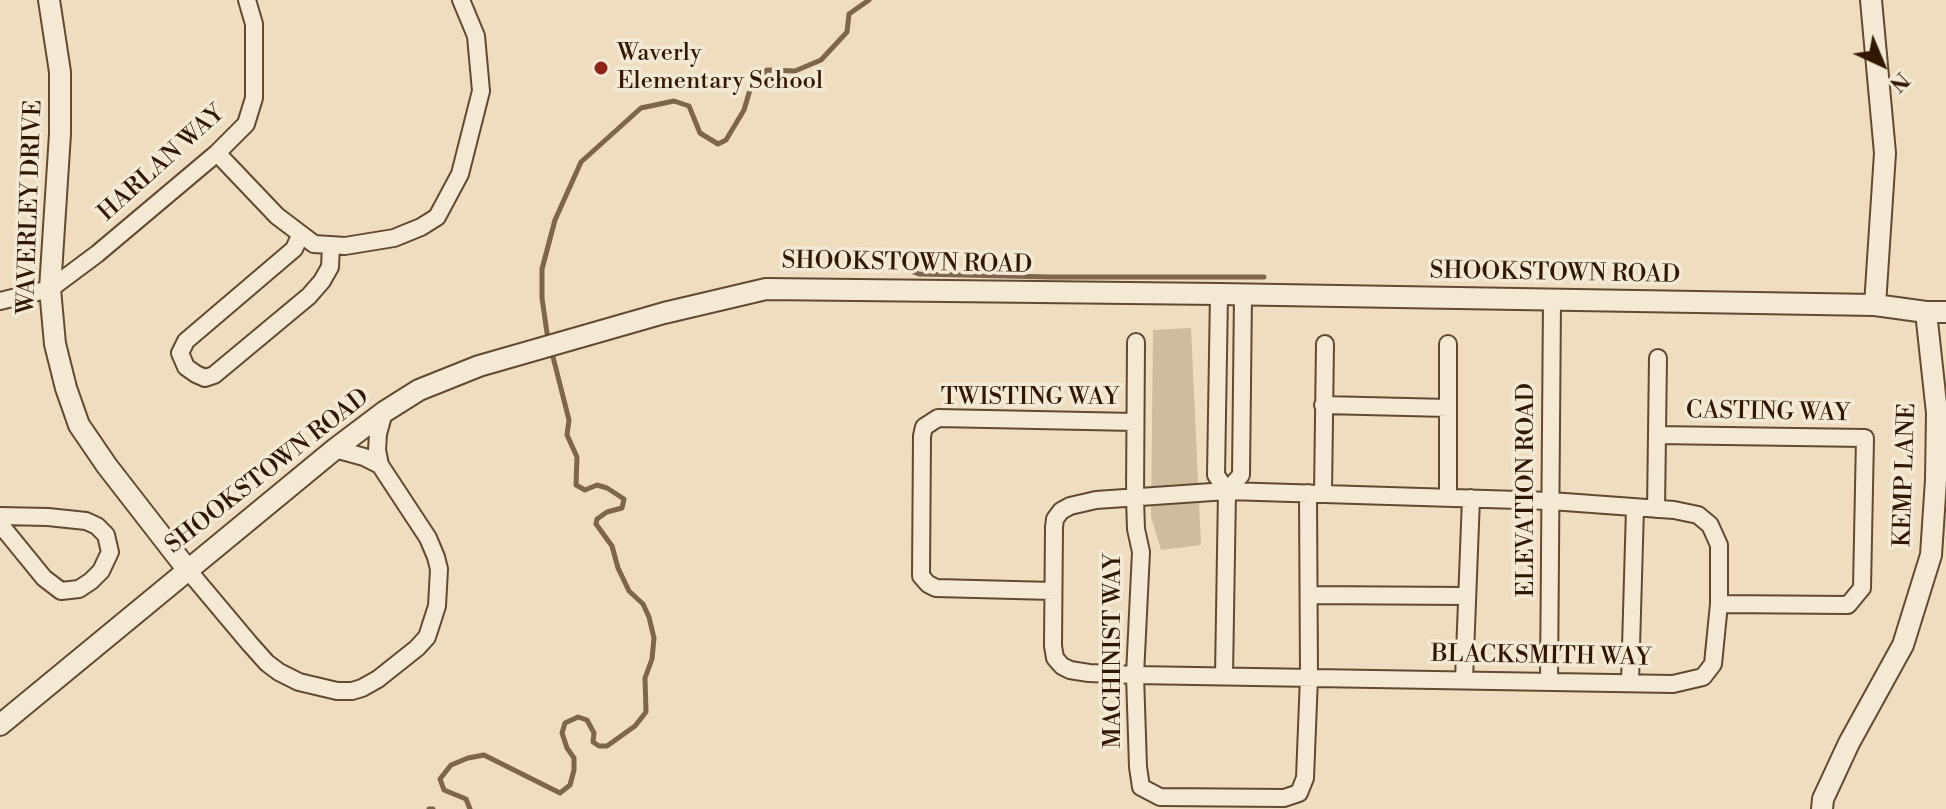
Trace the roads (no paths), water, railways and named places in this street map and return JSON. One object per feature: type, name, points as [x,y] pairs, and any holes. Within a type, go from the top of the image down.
[{"type":"street","name":"WAVERLEY DRIVE","points":[[49,0],[60,72],[60,134],[50,289],[55,344],[79,425],[187,569]]},
{"type":"street","name":"HARLAN WAY","points":[[50,289],[97,254],[217,153],[246,124],[254,98],[254,24],[247,0]]},
{"type":"street","points":[[217,153],[277,216],[314,244],[345,246],[394,238],[437,217],[460,174],[481,91],[476,36],[461,0]]},
{"type":"street","points":[[1871,0],[1885,153],[1875,305]]},
{"type":"street","points":[[301,234],[294,249],[186,341],[180,353],[186,367],[205,378],[214,375],[309,296],[330,267],[331,245]]},
{"type":"street","points":[[0,301],[50,289]]},
{"type":"street","name":"SHOOKSTOWN ROAD","points":[[0,725],[335,449],[419,390],[479,366],[664,313],[766,289],[1875,305],[1936,312]]},
{"type":"street","points":[[1219,294],[1216,475],[1227,491],[1224,676]]},
{"type":"street","points":[[1227,491],[1241,475],[1243,294]]},
{"type":"street","name":"ELEVATION ROAD","points":[[1549,682],[1552,300]]},
{"type":"street","name":"KEMP LANE","points":[[1822,809],[1823,799],[1849,743],[1903,645],[1931,555],[1941,480],[1936,312]]},
{"type":"street","name":"MACHINIST WAY","points":[[1136,342],[1135,498],[1136,529],[1141,552],[1135,675],[1138,767],[1141,787],[1160,797],[1284,798],[1299,793],[1305,778],[1309,595],[1325,344]]},
{"type":"street","points":[[1448,344],[1448,497]]},
{"type":"street","points":[[1656,509],[1658,358]]},
{"type":"street","points":[[1323,405],[1448,408]]},
{"type":"street","points":[[187,569],[267,663],[299,682],[337,691],[352,691],[370,684],[417,648],[427,637],[437,606],[439,569],[428,538],[380,465],[378,434],[384,412]]},
{"type":"street","name":"TWISTING WAY","points":[[1053,591],[936,588],[921,576],[924,427],[938,418],[1135,422]]},
{"type":"street","name":"CASTING WAY","points":[[1657,435],[1865,438],[1862,588],[1848,605],[1719,604]]},
{"type":"street","points":[[335,449],[380,465]]},
{"type":"street","name":"BLACKSMITH WAY","points":[[1227,491],[1551,501],[1674,510],[1698,515],[1710,525],[1719,545],[1719,604],[1713,664],[1703,677],[1673,684],[1135,675],[1089,673],[1062,666],[1055,658],[1053,646],[1054,527],[1061,511],[1096,500],[1227,491]]},
{"type":"street","points":[[1464,680],[1471,498]]},
{"type":"street","points":[[1630,682],[1635,508]]},
{"type":"street","points":[[0,516],[86,521],[106,535],[110,552],[101,571],[91,581],[79,589],[61,591],[44,578],[0,524]]},
{"type":"street","points":[[1309,595],[1467,596]]},
{"type":"waterway","points":[[548,340],[542,298],[542,269],[555,220],[581,162],[641,108],[674,101],[689,106],[700,133],[718,144],[726,140],[744,110],[752,83],[767,70],[795,71],[821,60],[847,32],[849,14],[869,0]]},
{"type":"waterway","points":[[911,271],[919,274],[1050,277],[1264,277]]},
{"type":"waterway","points":[[470,809],[466,799],[444,790],[440,779],[451,765],[484,755],[560,793],[570,785],[574,770],[574,758],[562,733],[565,723],[578,717],[587,720],[594,733],[593,742],[607,746],[635,726],[646,712],[645,678],[652,659],[654,638],[649,617],[643,604],[629,591],[612,546],[596,524],[597,519],[607,512],[622,508],[624,499],[597,485],[585,490],[576,485],[577,457],[567,435],[569,420],[551,349]]},
{"type":"place","name":"Waverly Elementary School","points":[[601,68]]}]
